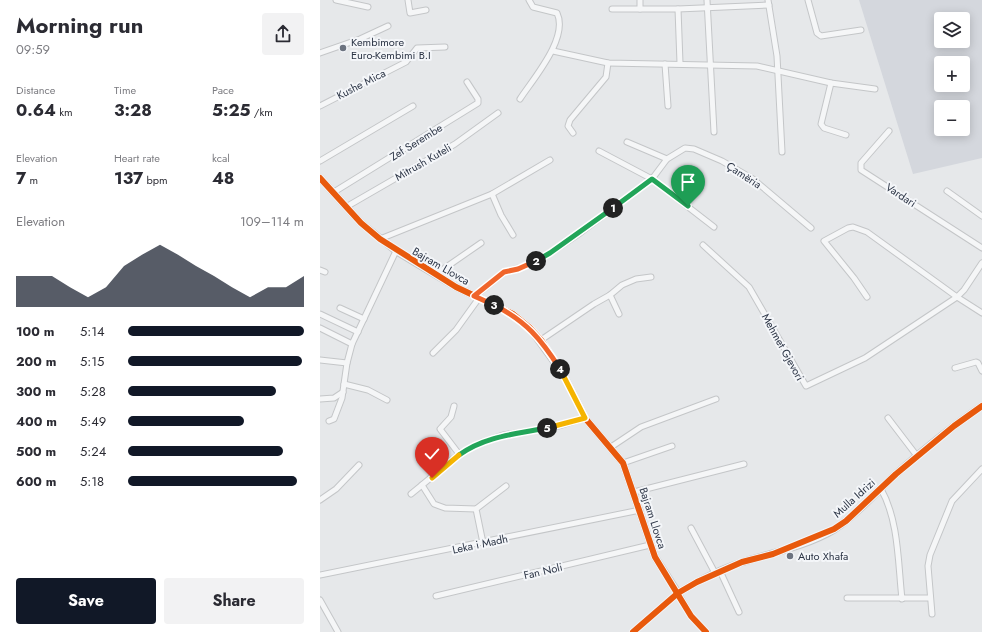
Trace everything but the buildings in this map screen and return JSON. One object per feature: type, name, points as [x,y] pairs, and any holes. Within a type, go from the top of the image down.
[{"type":"street","points":[[336,0],[368,6]]},
{"type":"street","points":[[408,0],[410,13],[426,10]]},
{"type":"street","points":[[520,99],[553,51],[558,29],[559,17],[557,13],[533,7],[529,0]]},
{"type":"street","points":[[640,0],[640,9]]},
{"type":"street","points":[[708,0],[714,132]]},
{"type":"street","points":[[808,0],[818,33],[821,36],[861,30]]},
{"type":"street","points":[[612,9],[708,8],[768,3],[777,56],[776,70],[782,152]]},
{"type":"street","points":[[678,9],[680,63]]},
{"type":"street","points":[[320,53],[360,39],[388,26]]},
{"type":"street","name":"Kushe Mica","points":[[320,106],[348,90],[406,62],[417,48],[445,47]]},
{"type":"street","points":[[553,51],[608,63],[680,63],[757,66],[831,83],[875,89]]},
{"type":"street","points":[[574,134],[568,126],[570,120],[606,77],[608,63]]},
{"type":"street","points":[[665,64],[668,106]]},
{"type":"street","name":"Zef Serembe","points":[[334,192],[478,103],[478,99],[467,82]]},
{"type":"street","points":[[831,83],[821,124],[824,128],[846,135]]},
{"type":"street","points":[[320,161],[413,106]]},
{"type":"street","name":"Mitrush Kuteli","points":[[346,207],[455,144],[498,113]]},
{"type":"street","name":"Vardari","points":[[889,131],[861,163],[861,170],[982,248]]},
{"type":"street","points":[[627,142],[668,159]]},
{"type":"street","name":"Çamëria","points":[[477,297],[504,272],[529,265],[550,253],[652,179],[668,159],[685,148],[694,149],[722,161],[753,179],[811,228]]},
{"type":"street","points":[[599,151],[652,179],[714,227]]},
{"type":"street","points":[[380,239],[492,194],[550,160]]},
{"type":"street","name":"Bajram Llovca","points":[[320,178],[361,223],[396,251],[477,297],[513,314],[529,327],[541,340],[563,374],[585,418],[592,428],[611,447],[623,462],[655,557],[678,593]]},
{"type":"street","points":[[947,191],[982,216]]},
{"type":"street","points":[[492,194],[501,215],[514,235]]},
{"type":"street","points":[[867,297],[854,278],[824,241],[825,238],[853,227],[867,232],[957,297],[982,313]]},
{"type":"street","name":"Bajram Llovca","points":[[437,275],[481,243]]},
{"type":"street","name":"Mehmet Gjevori","points":[[703,245],[749,286],[806,386],[865,358],[957,297]]},
{"type":"street","points":[[329,421],[334,419],[344,384],[352,344],[396,251]]},
{"type":"street","points":[[957,297],[964,290],[982,263]]},
{"type":"street","points":[[541,340],[594,304],[610,296],[622,286],[636,279],[651,277]]},
{"type":"street","points":[[610,296],[619,314]]},
{"type":"street","points":[[433,353],[456,330],[477,297]]},
{"type":"street","points":[[340,308],[364,319]]},
{"type":"street","points":[[320,314],[358,332]]},
{"type":"street","points":[[320,328],[352,344]]},
{"type":"street","points":[[320,360],[347,363]]},
{"type":"street","points":[[955,368],[976,362],[982,370]]},
{"type":"street","points":[[344,384],[368,390],[387,400]]},
{"type":"street","points":[[320,399],[334,398],[342,392]]},
{"type":"street","points":[[611,447],[641,427],[716,399]]},
{"type":"street","points":[[454,406],[451,417],[440,429],[459,454]]},
{"type":"street","name":"Mulla Idrizi","points":[[678,593],[718,572],[742,562],[773,554],[834,529],[917,456],[982,406]]},
{"type":"street","points":[[411,494],[459,454],[469,448],[503,435],[559,426],[585,418]]},
{"type":"street","points":[[888,418],[917,456]]},
{"type":"street","points":[[623,462],[672,446]]},
{"type":"street","name":"Bajram Llovca","points":[[634,492],[744,464]]},
{"type":"street","points":[[320,500],[336,489],[359,465]]},
{"type":"street","points":[[932,614],[928,566],[930,555],[945,515],[952,501],[982,469]]},
{"type":"street","points":[[422,485],[434,504],[446,508],[476,509],[506,486]]},
{"type":"street","name":"Mulla Idrizi","points":[[881,489],[892,522],[902,599]]},
{"type":"street","points":[[476,509],[483,543]]},
{"type":"street","name":"Leka i Madh","points":[[320,575],[640,510]]},
{"type":"street","points":[[691,528],[718,572],[739,612]]},
{"type":"street","name":"Fan Noli","points":[[436,596],[650,545]]},
{"type":"street","points":[[633,632],[678,593],[691,616],[706,632]]},
{"type":"street","points":[[847,598],[930,598]]},
{"type":"street","points":[[320,600],[338,632]]},
{"type":"shaded area","points":[[859,0],[982,0],[982,158],[913,174]]},
{"type":"cycle path","points":[[320,178],[361,223],[380,239],[456,287],[513,314],[529,327],[541,340],[563,374],[585,418],[623,463],[655,557],[691,616],[706,632]]},
{"type":"cycle path","points":[[633,632],[678,593],[697,582],[742,562],[773,554],[834,529],[846,521],[896,474],[954,426],[982,406]]},
{"type":"place","name":"Kembimore Euro-Kembimi B.I","points":[[343,48]]},
{"type":"place","name":"Auto Xhafa","points":[[790,556]]},
{"type":"route","points":[[432,478],[459,454],[482,442],[503,435],[559,426],[585,418],[563,374],[541,340],[529,327],[513,314],[474,296],[504,272],[529,265],[550,253],[580,233],[652,179],[688,206]]}]
